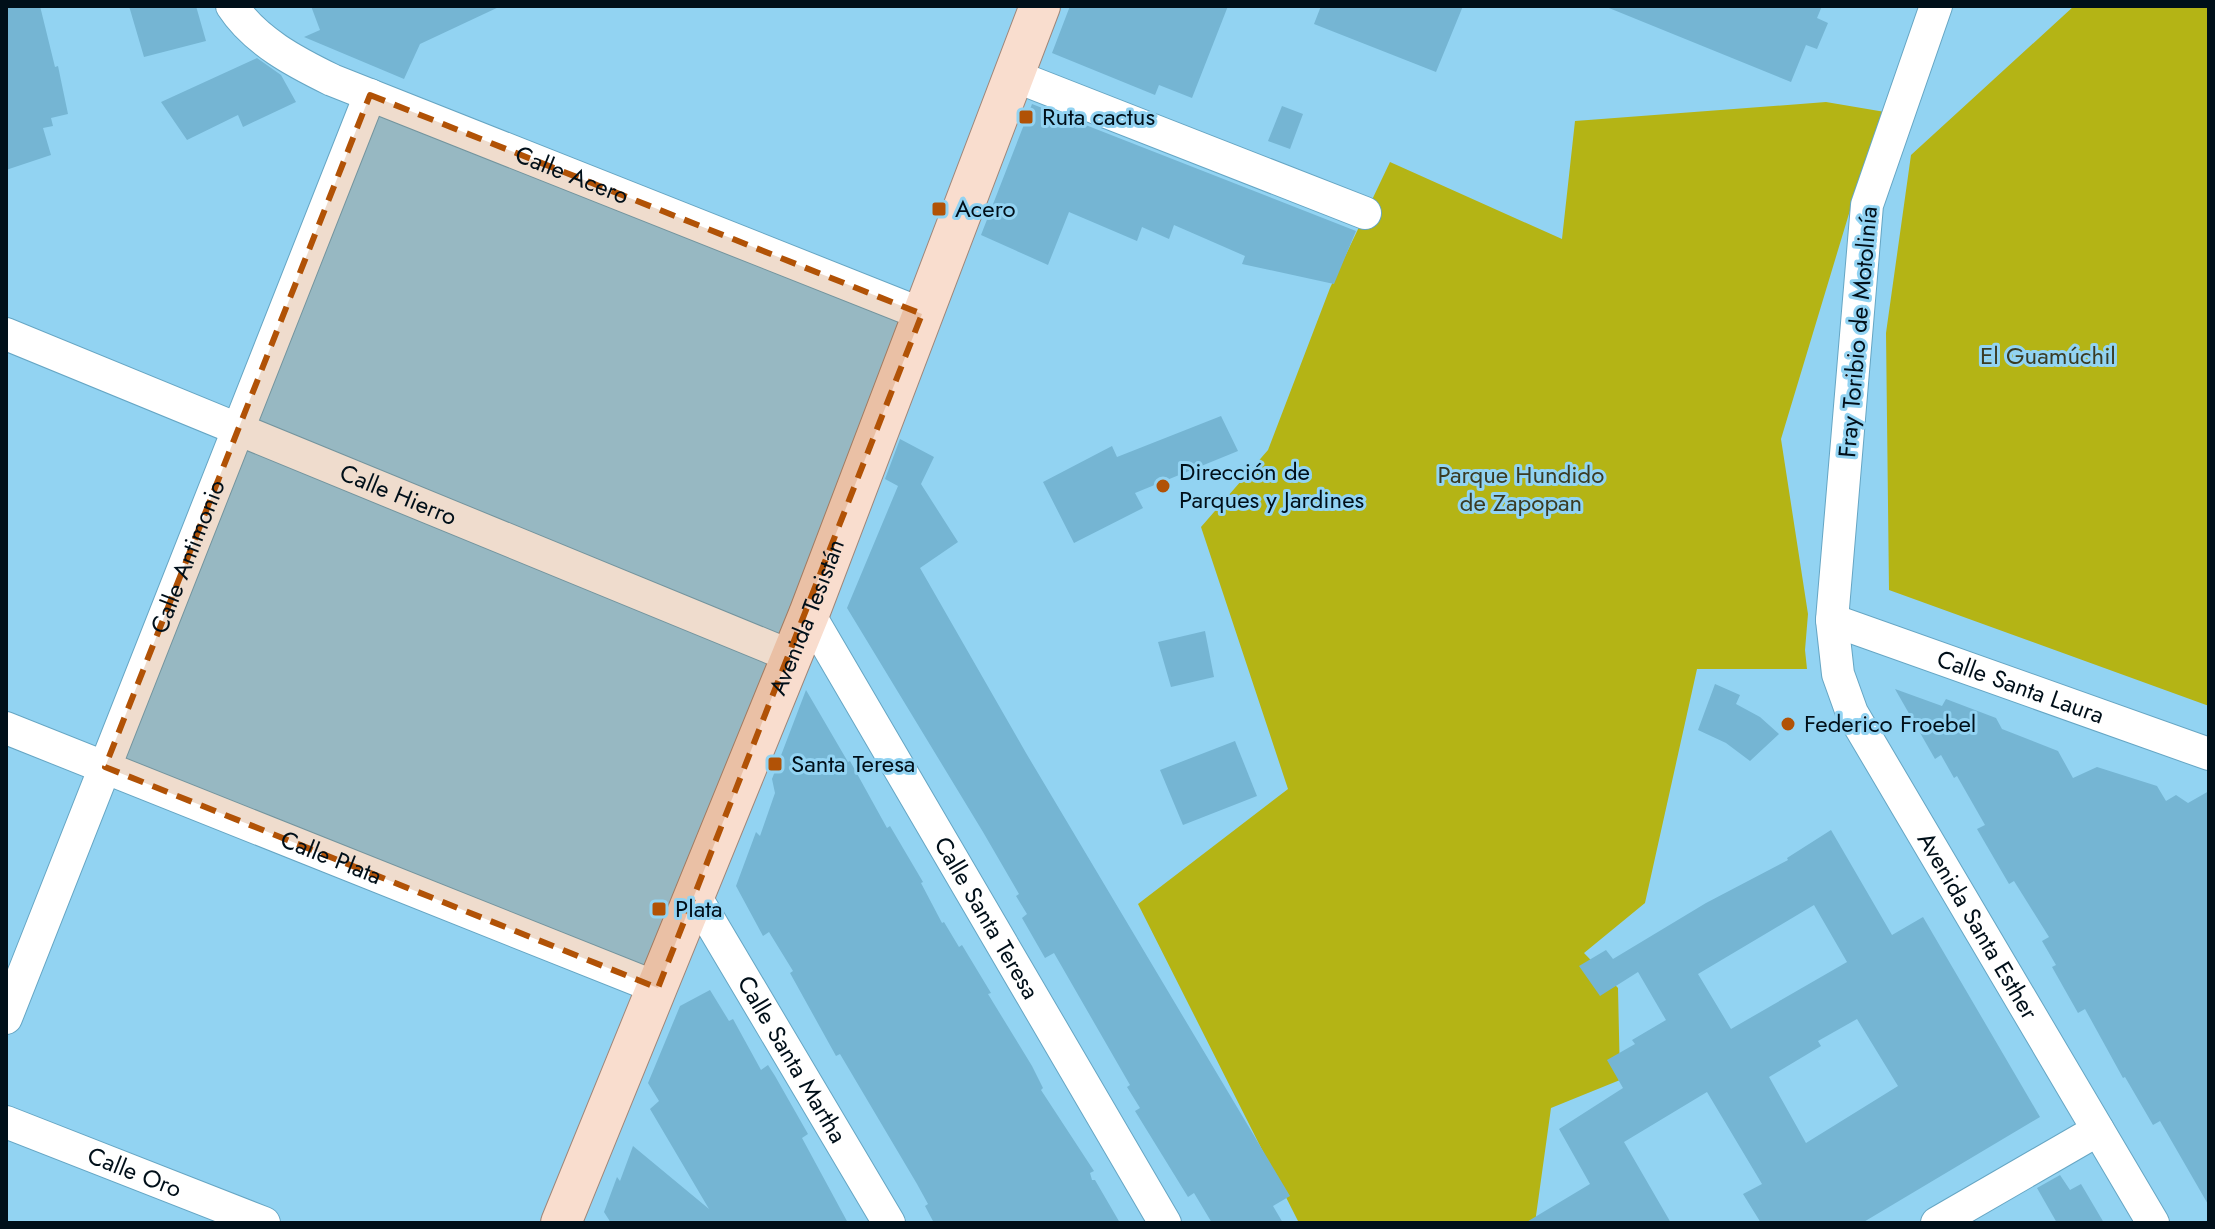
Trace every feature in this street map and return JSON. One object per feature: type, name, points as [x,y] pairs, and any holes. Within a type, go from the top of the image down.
[{"type":"main road","name":"Avenida Tesistán","points":[[564,1221],[809,614],[1040,6]]},
{"type":"street","name":"Fray Toribio de Motolinía","points":[[1832,620],[1867,205],[1936,6]]},
{"type":"street","name":"Calle Acero","points":[[235,10],[272,46],[332,80],[922,314]]},
{"type":"street","points":[[1012,75],[1365,213]]},
{"type":"street","name":"Calle Antimonio","points":[[6,1018],[370,95]]},
{"type":"street","name":"Calle Hierro","points":[[6,334],[791,656]]},
{"type":"street","name":"Calle Santa Teresa","points":[[809,614],[1165,1223]]},
{"type":"street","name":"Calle Santa Laura","points":[[1832,620],[2209,754]]},
{"type":"street","name":"Avenida Santa Esther","points":[[1832,620],[1838,674],[1852,713],[2153,1223]]},
{"type":"street","name":"Calle Plata","points":[[6,728],[658,988]]},
{"type":"street","name":"Calle Santa Martha","points":[[695,896],[889,1223]]},
{"type":"street","name":"Calle Oro","points":[[6,1122],[264,1223]]},
{"type":"street","points":[[1937,1223],[2098,1130]]},
{"type":"highlighted area","points":[[370,95],[922,314],[658,988],[105,767]]},
{"type":"green space","name":"El Guamúchil","points":[[2074,6],[2209,6],[2209,706],[1889,590],[1886,333],[1911,155]]},
{"type":"green space","name":"Parque Hundido de Zapopan","points":[[1826,102],[1885,112],[1851,207],[1781,439],[1808,614],[1807,669],[1697,669],[1645,903],[1584,953],[1618,988],[1620,1080],[1551,1108],[1535,1223],[1299,1223],[1138,904],[1288,789],[1201,527],[1268,450],[1330,288],[1390,162],[1562,239],[1575,121]]},
{"type":"building","points":[[6,6],[40,6],[68,114],[51,118],[53,126],[43,128],[51,155],[6,170]]},
{"type":"building","points":[[129,6],[196,6],[206,41],[144,57]]},
{"type":"building","points":[[311,6],[501,6],[420,44],[404,79],[304,37],[320,30]]},
{"type":"building","points":[[1070,6],[1228,6],[1192,98],[1159,85],[1155,95],[1052,53]]},
{"type":"building","points":[[1321,6],[1463,6],[1436,72],[1314,24]]},
{"type":"building","points":[[1604,6],[1822,6],[1817,18],[1828,23],[1817,49],[1806,45],[1791,82]]},
{"type":"building","points":[[257,58],[281,75],[296,102],[243,127],[238,115],[187,140],[161,102]]},
{"type":"building","points":[[1032,104],[1356,231],[1334,284],[1242,264],[1245,256],[1174,225],[1169,239],[1142,227],[1137,241],[1069,212],[1048,265],[981,235]]},
{"type":"building","points":[[1282,106],[1303,114],[1290,149],[1268,141]]},
{"type":"building","points":[[1221,416],[1238,451],[1135,493],[1143,508],[1074,543],[1043,482],[1112,446],[1117,457]]},
{"type":"building","points":[[900,439],[934,457],[921,484],[958,542],[920,568],[1026,753],[1290,1196],[1273,1206],[1283,1223],[1212,1223],[1194,1193],[1188,1197],[1135,1111],[1140,1108],[1127,1087],[1130,1085],[1054,953],[1045,958],[1022,918],[1027,914],[1016,896],[1019,894],[847,608],[898,486],[885,479]]},
{"type":"building","points":[[1205,631],[1214,677],[1171,687],[1158,642]]},
{"type":"building","points":[[1715,684],[1740,695],[1736,704],[1760,717],[1779,734],[1750,761],[1726,743],[1698,730]]},
{"type":"building","points":[[1895,689],[1942,706],[1946,699],[1996,718],[2002,729],[2058,751],[2073,778],[2097,767],[2157,786],[2166,801],[2176,795],[2188,803],[2209,791],[2209,1206],[2160,1121],[2153,1125],[2123,1078],[2085,1009],[2078,1013],[2052,967],[2056,965],[2042,941],[2049,937],[2014,881],[2009,884],[1977,829],[1985,825],[1957,776],[1954,778],[1941,755],[1935,759]]},
{"type":"building","points":[[806,690],[887,828],[890,826],[923,882],[942,923],[959,947],[962,945],[991,993],[988,994],[1032,1066],[1043,1088],[1041,1090],[1094,1171],[1090,1173],[1092,1180],[1095,1180],[1120,1223],[934,1223],[917,1184],[840,1054],[836,1056],[790,973],[793,971],[769,932],[763,936],[736,886],[756,832],[760,836],[775,793],[772,779]]},
{"type":"building","points":[[1235,741],[1257,796],[1183,825],[1160,770]]},
{"type":"building","points":[[1831,830],[1892,935],[1923,917],[2040,1117],[1862,1223],[1761,1223],[1743,1194],[1762,1184],[1707,1092],[1624,1142],[1671,1223],[1525,1223],[1590,1184],[1559,1129],[1623,1088],[1607,1060],[1635,1044],[1632,1040],[1666,1020],[1638,972],[1600,996],[1579,966],[1606,950],[1613,959]],"holes":[[[1814,905],[1847,962],[1731,1029],[1698,974]],[[1857,1019],[1898,1086],[1806,1143],[1769,1077],[1821,1046],[1818,1041]]]},
{"type":"building","points":[[710,990],[729,1021],[733,1019],[761,1070],[768,1065],[775,1076],[808,1134],[802,1138],[848,1223],[611,1223],[604,1212],[633,1146],[709,1209],[650,1109],[659,1101],[648,1083],[680,1006]]},
{"type":"building","points":[[2060,1175],[2070,1190],[2081,1184],[2104,1223],[2057,1223],[2037,1188]]},
{"type":"place","name":"Ruta cactus","points":[[1026,117]]},
{"type":"place","name":"Acero","points":[[939,209]]},
{"type":"place","name":"Dirección de Parques y Jardines","points":[[1163,486]]},
{"type":"place","name":"Federico Froebel","points":[[1788,724]]},
{"type":"place","name":"Santa Teresa","points":[[775,764]]},
{"type":"place","name":"Plata","points":[[659,909]]}]
